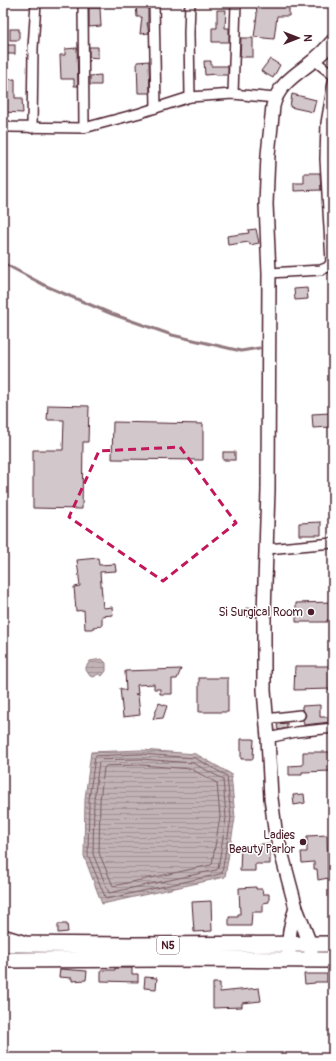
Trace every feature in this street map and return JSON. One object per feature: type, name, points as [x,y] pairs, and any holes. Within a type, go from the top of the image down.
[{"type":"highway","name":"N5","points":[[3,944],[333,944]]},
{"type":"highway","name":"N5","points":[[3,960],[333,960]]},
{"type":"main road","points":[[311,961],[310,944],[296,908],[275,828],[264,690],[264,622],[267,550],[269,273],[266,197],[268,155],[275,98],[291,77],[314,60],[333,41]]},
{"type":"main road","points":[[290,960],[288,945],[291,922],[296,908]]},
{"type":"street","points":[[32,128],[33,48],[36,3]]},
{"type":"street","points":[[83,3],[84,128]]},
{"type":"street","points":[[154,3],[156,108]]},
{"type":"street","points":[[190,3],[190,97]]},
{"type":"street","points":[[233,94],[236,3]]},
{"type":"street","points":[[314,60],[333,75]]},
{"type":"street","points":[[269,273],[321,270],[328,267],[331,262],[325,152],[326,123],[333,82]]},
{"type":"street","points":[[3,124],[10,127],[84,128],[190,97],[233,94],[275,98]]},
{"type":"street","points":[[267,550],[333,543]]},
{"type":"street","points":[[266,719],[300,715]]},
{"type":"street","points":[[268,738],[296,732],[333,728]]},
{"type":"street","points":[[3,934],[33,943]]},
{"type":"highlighted area","points":[[180,447],[236,523],[163,581],[69,517],[99,451]]},
{"type":"water","points":[[102,659],[106,663],[106,671],[102,676],[98,674],[94,677],[90,676],[86,670],[86,667],[90,661]]},
{"type":"water","points":[[141,750],[196,754],[231,774],[235,818],[225,877],[102,904],[84,856],[85,799],[91,752]]},
{"type":"building","points":[[136,3],[148,3],[147,23],[149,33],[140,34],[142,17],[137,17]]},
{"type":"building","points":[[256,3],[289,3],[289,16],[277,16],[274,39],[254,37],[257,15]]},
{"type":"building","points":[[89,8],[100,8],[101,26],[89,27]]},
{"type":"building","points":[[217,10],[226,10],[225,28],[229,28],[229,42],[212,42],[212,28],[217,28]]},
{"type":"building","points":[[10,29],[19,29],[19,40],[10,40]]},
{"type":"building","points":[[241,38],[253,38],[253,57],[240,57]]},
{"type":"building","points":[[3,45],[15,45],[15,54],[3,54]]},
{"type":"building","points":[[89,47],[98,47],[98,58],[89,57]]},
{"type":"building","points":[[77,48],[78,86],[74,86],[74,79],[61,79],[60,55],[65,55],[65,49]]},
{"type":"building","points":[[270,59],[280,65],[273,78],[261,71]]},
{"type":"building","points":[[149,61],[150,93],[138,93],[137,62]]},
{"type":"building","points":[[204,61],[211,61],[211,66],[228,66],[228,75],[205,75]]},
{"type":"building","points":[[101,75],[101,85],[90,85],[90,76]]},
{"type":"building","points":[[15,79],[15,98],[22,98],[23,113],[3,112],[3,80]]},
{"type":"building","points":[[292,94],[316,100],[313,112],[290,107]]},
{"type":"building","points":[[304,173],[320,173],[321,190],[294,191],[294,183],[304,183]]},
{"type":"building","points":[[256,229],[259,243],[250,245],[249,242],[228,245],[227,236],[249,233],[248,230]]},
{"type":"building","points":[[307,288],[308,299],[295,300],[294,289]]},
{"type":"building","points":[[48,405],[89,406],[88,442],[83,442],[82,509],[33,508],[33,450],[63,450],[64,420],[47,420]]},
{"type":"building","points":[[330,413],[331,427],[313,428],[312,414]]},
{"type":"building","points":[[113,422],[203,424],[203,460],[112,459]]},
{"type":"building","points":[[223,452],[235,452],[235,460],[223,460]]},
{"type":"building","points":[[321,522],[321,535],[299,535],[299,523]]},
{"type":"building","points":[[98,558],[99,565],[115,564],[116,571],[100,572],[103,608],[112,607],[113,615],[102,616],[102,626],[93,627],[93,629],[85,629],[84,610],[76,611],[74,587],[80,586],[77,560]]},
{"type":"building","name":"Si Surgical Room","points":[[333,602],[333,620],[327,620],[327,622],[296,622],[296,603]]},
{"type":"building","points":[[246,608],[254,609],[254,617],[245,616]]},
{"type":"building","points":[[295,666],[332,666],[331,689],[294,690]]},
{"type":"building","points":[[181,669],[177,679],[172,679],[172,694],[160,694],[160,689],[154,689],[154,684],[137,685],[138,694],[135,694],[138,695],[140,715],[123,717],[120,688],[126,691],[125,671]]},
{"type":"building","points":[[199,678],[228,678],[228,712],[199,712]]},
{"type":"building","points":[[159,703],[167,706],[163,718],[153,719]]},
{"type":"building","points":[[320,705],[320,717],[330,717],[330,722],[304,725],[303,720],[306,715],[302,710],[302,706]]},
{"type":"building","points":[[287,723],[287,728],[278,730],[277,724]]},
{"type":"building","points":[[241,739],[254,739],[253,759],[241,759]]},
{"type":"building","points":[[303,752],[333,752],[333,771],[302,772],[302,775],[289,775],[289,766],[303,765]]},
{"type":"building","points":[[304,794],[305,803],[294,805],[293,795]]},
{"type":"building","points":[[327,835],[328,878],[318,880],[317,869],[314,869],[314,862],[302,863],[301,852],[307,852],[307,836]]},
{"type":"building","points":[[261,844],[270,844],[270,864],[255,864],[255,871],[240,871],[241,845],[261,846]]},
{"type":"building","points":[[256,887],[256,889],[262,889],[263,894],[269,894],[269,902],[263,903],[263,912],[252,912],[251,926],[229,926],[229,917],[238,917],[238,914],[240,914],[239,888]]},
{"type":"building","points":[[211,901],[212,931],[194,932],[192,902]]},
{"type":"building","points":[[58,924],[67,924],[68,932],[58,933]]},
{"type":"building","points":[[115,968],[132,968],[132,974],[138,974],[138,982],[101,981],[101,970],[115,970]]},
{"type":"building","points":[[60,969],[87,971],[86,980],[72,981],[72,978],[59,977]]},
{"type":"building","points":[[304,974],[327,974],[327,982],[305,984]]},
{"type":"building","points":[[145,977],[157,978],[156,989],[144,988]]},
{"type":"building","points":[[213,983],[220,983],[220,992],[259,988],[261,1001],[242,1003],[242,1007],[213,1008]]},
{"type":"waterway","points":[[3,263],[46,286],[112,314],[172,335],[241,351],[259,348]]},
{"type":"place","name":"Si Surgical Room","points":[[311,612]]},
{"type":"place","name":"Ladies Beauty Parlor","points":[[303,842]]}]
